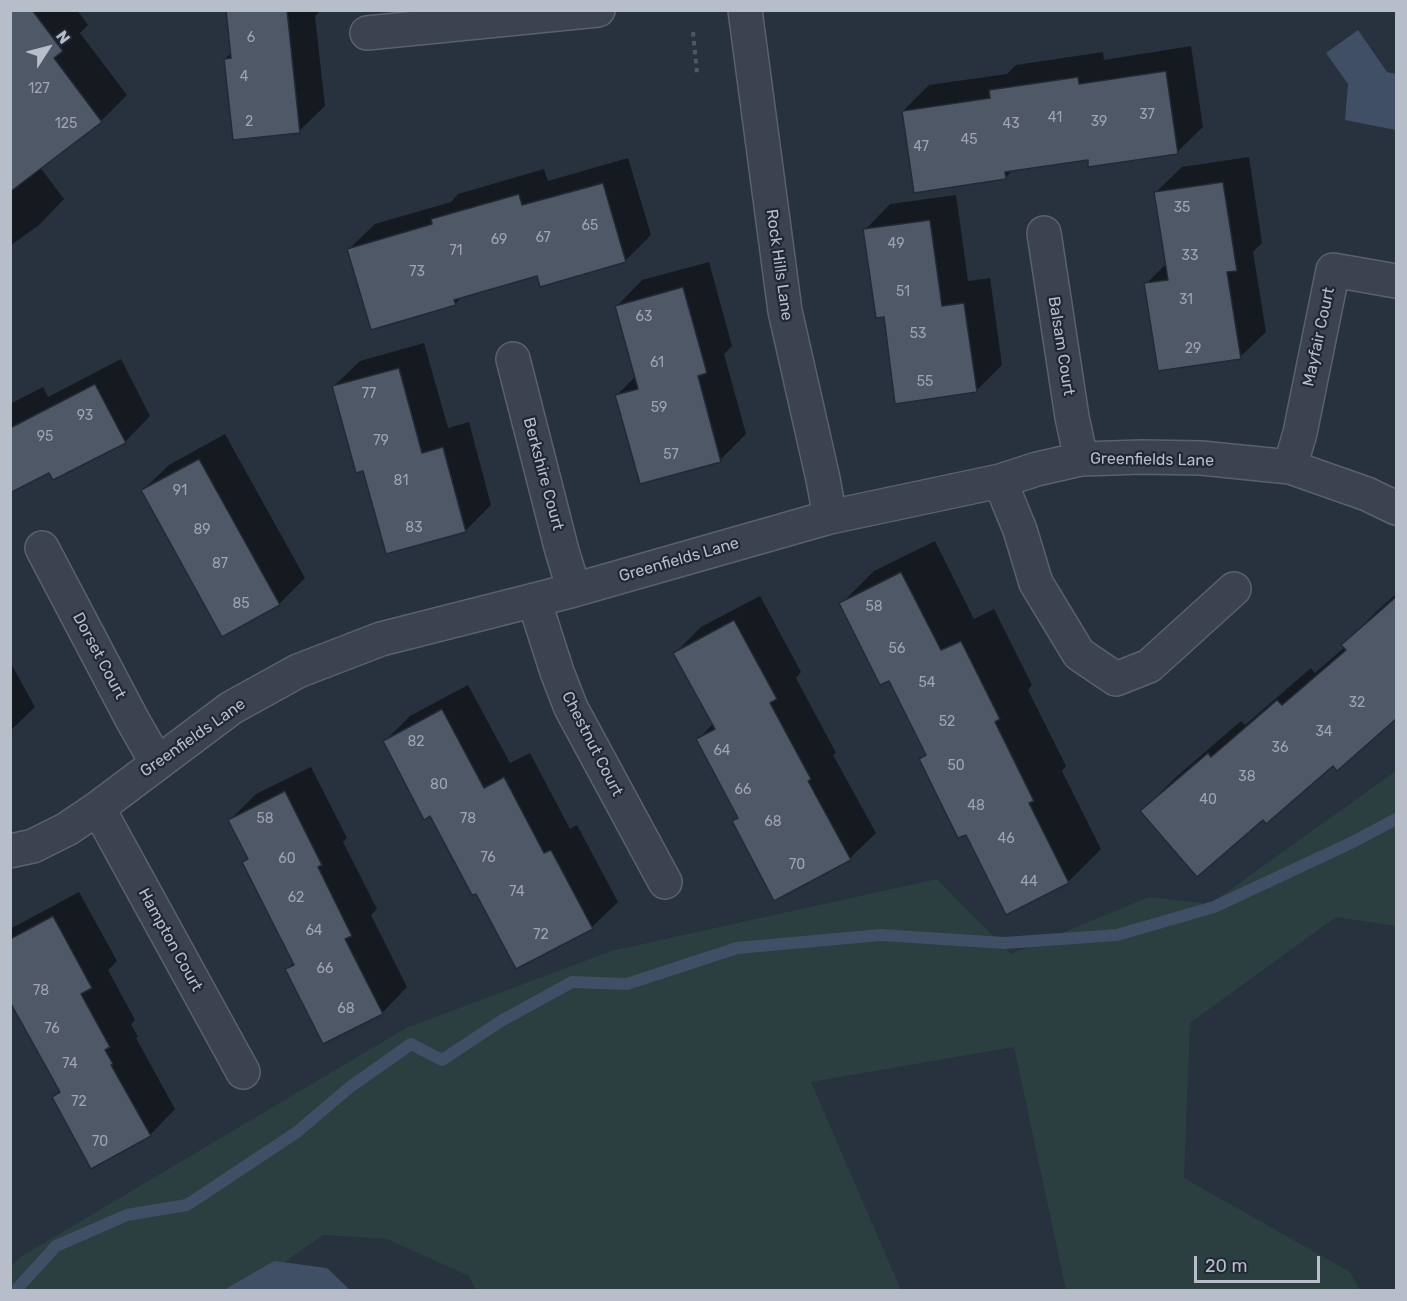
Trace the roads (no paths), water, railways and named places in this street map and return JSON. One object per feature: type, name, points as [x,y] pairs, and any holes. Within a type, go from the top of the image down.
[{"type":"lane","points":[[367,33],[598,10]]},
{"type":"lane","name":"Rock Hills Lane","points":[[745,10],[785,311],[830,517]]},
{"type":"lane","name":"Balsam Court","points":[[1044,233],[1072,417],[1081,459]]},
{"type":"lane","name":"Mayfair Court","points":[[1290,467],[1300,433],[1333,270],[1396,281]]},
{"type":"lane","name":"Berkshire Court","points":[[513,359],[574,590]]},
{"type":"lane","name":"Greenfields Lane","points":[[10,851],[33,846],[67,829],[231,708],[298,671],[381,639],[574,590],[830,517],[1000,481],[1037,469],[1081,459],[1142,457],[1200,459],[1290,467],[1366,494],[1396,508]]},
{"type":"lane","points":[[1000,481],[1020,531],[1036,583],[1079,654],[1116,679],[1149,666],[1234,589]]},
{"type":"lane","name":"Dorset Court","points":[[42,548],[157,763]]},
{"type":"lane","name":"Chestnut Court","points":[[534,600],[557,672],[572,708],[665,882]]},
{"type":"lane","name":"Hampton Court","points":[[98,808],[243,1072]]},
{"type":"water","points":[[1358,30],[1387,72],[1396,74],[1396,130],[1345,120],[1348,84],[1326,53]]},
{"type":"water","points":[[274,1261],[327,1268],[350,1290],[224,1290]]},
{"type":"waterway","points":[[16,1290],[56,1246],[127,1215],[187,1205],[297,1132],[350,1087],[411,1044],[442,1060],[501,1021],[572,982],[627,984],[737,948],[881,935],[1005,943],[1117,935],[1214,907],[1355,841],[1396,819]]}]
